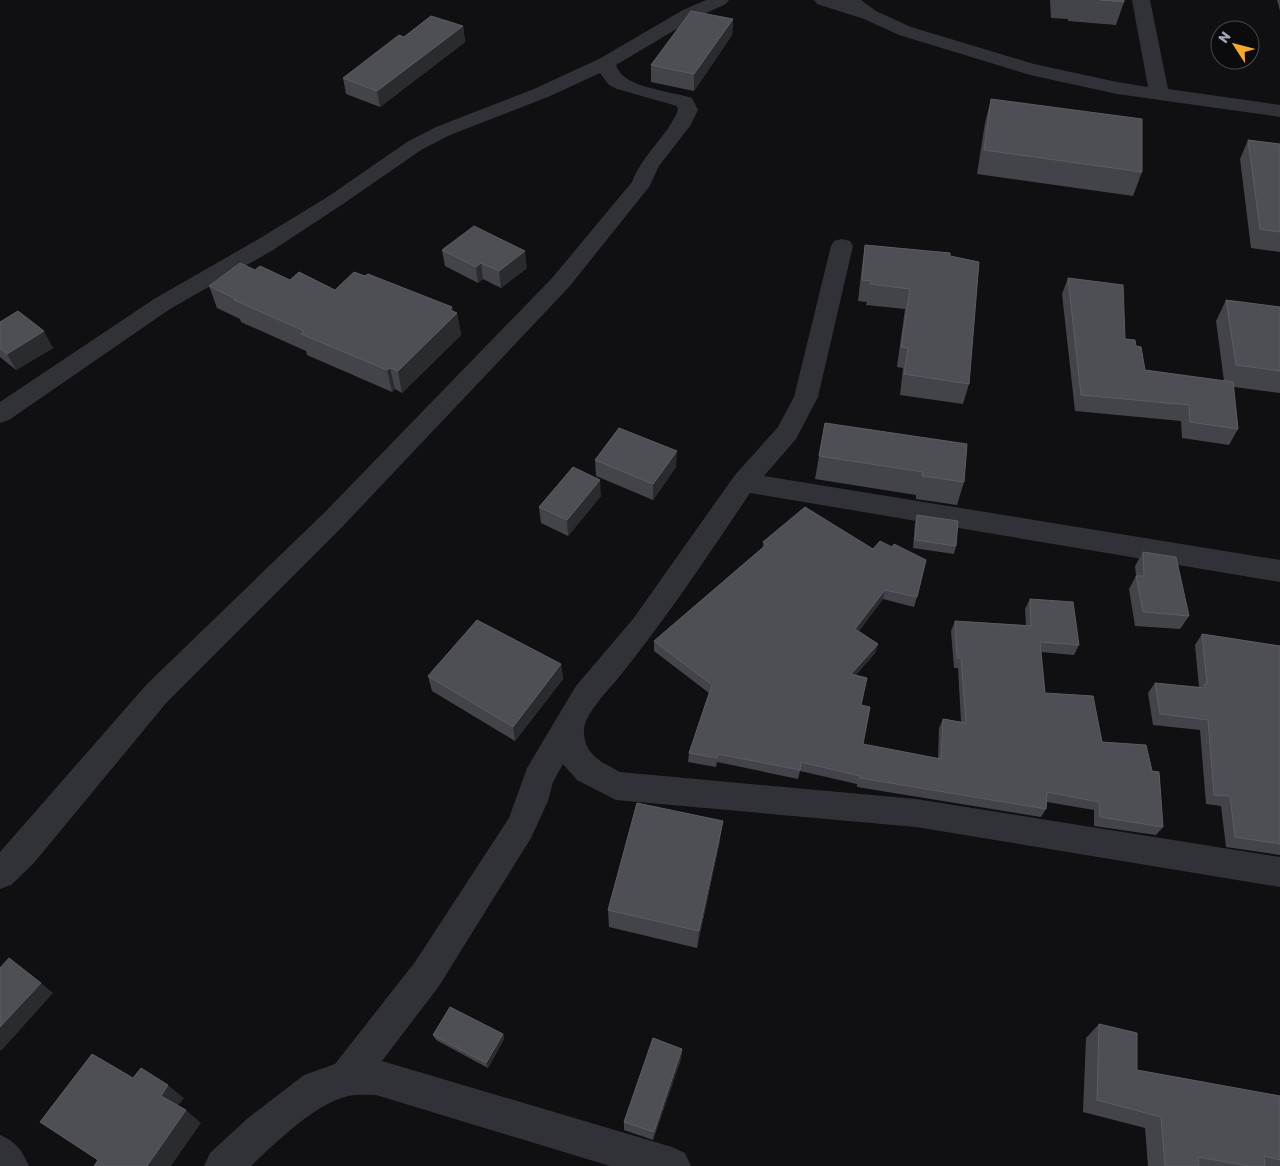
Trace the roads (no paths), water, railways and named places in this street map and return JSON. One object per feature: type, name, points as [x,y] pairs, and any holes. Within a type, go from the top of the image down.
[{"type":"street","points":[[0,414],[162,304],[265,245],[336,200],[414,146],[443,131],[541,93],[606,63],[689,14],[720,0]]},
{"type":"street","points":[[823,0],[870,15],[905,31],[1030,69],[1084,82],[1280,111]]},
{"type":"street","points":[[850,0],[870,15]]},
{"type":"street","points":[[1142,0],[1159,94]]},
{"type":"street","points":[[0,874],[22,853],[157,693],[334,519],[561,282],[642,183],[649,165],[683,122],[688,110],[685,102],[622,84],[609,74],[606,63]]},
{"type":"street","points":[[347,1078],[427,974],[520,828],[532,801],[538,778],[586,695],[643,627],[744,482],[787,433],[806,397],[842,246]]},
{"type":"street","points":[[744,482],[1279,572]]},
{"type":"street","points":[[569,726],[570,750],[588,770],[616,786],[916,813],[1280,872]]},
{"type":"street","points":[[223,1166],[261,1131],[317,1088],[347,1078],[376,1077],[672,1166]]},
{"type":"street","points":[[0,1154],[10,1166]]}]
